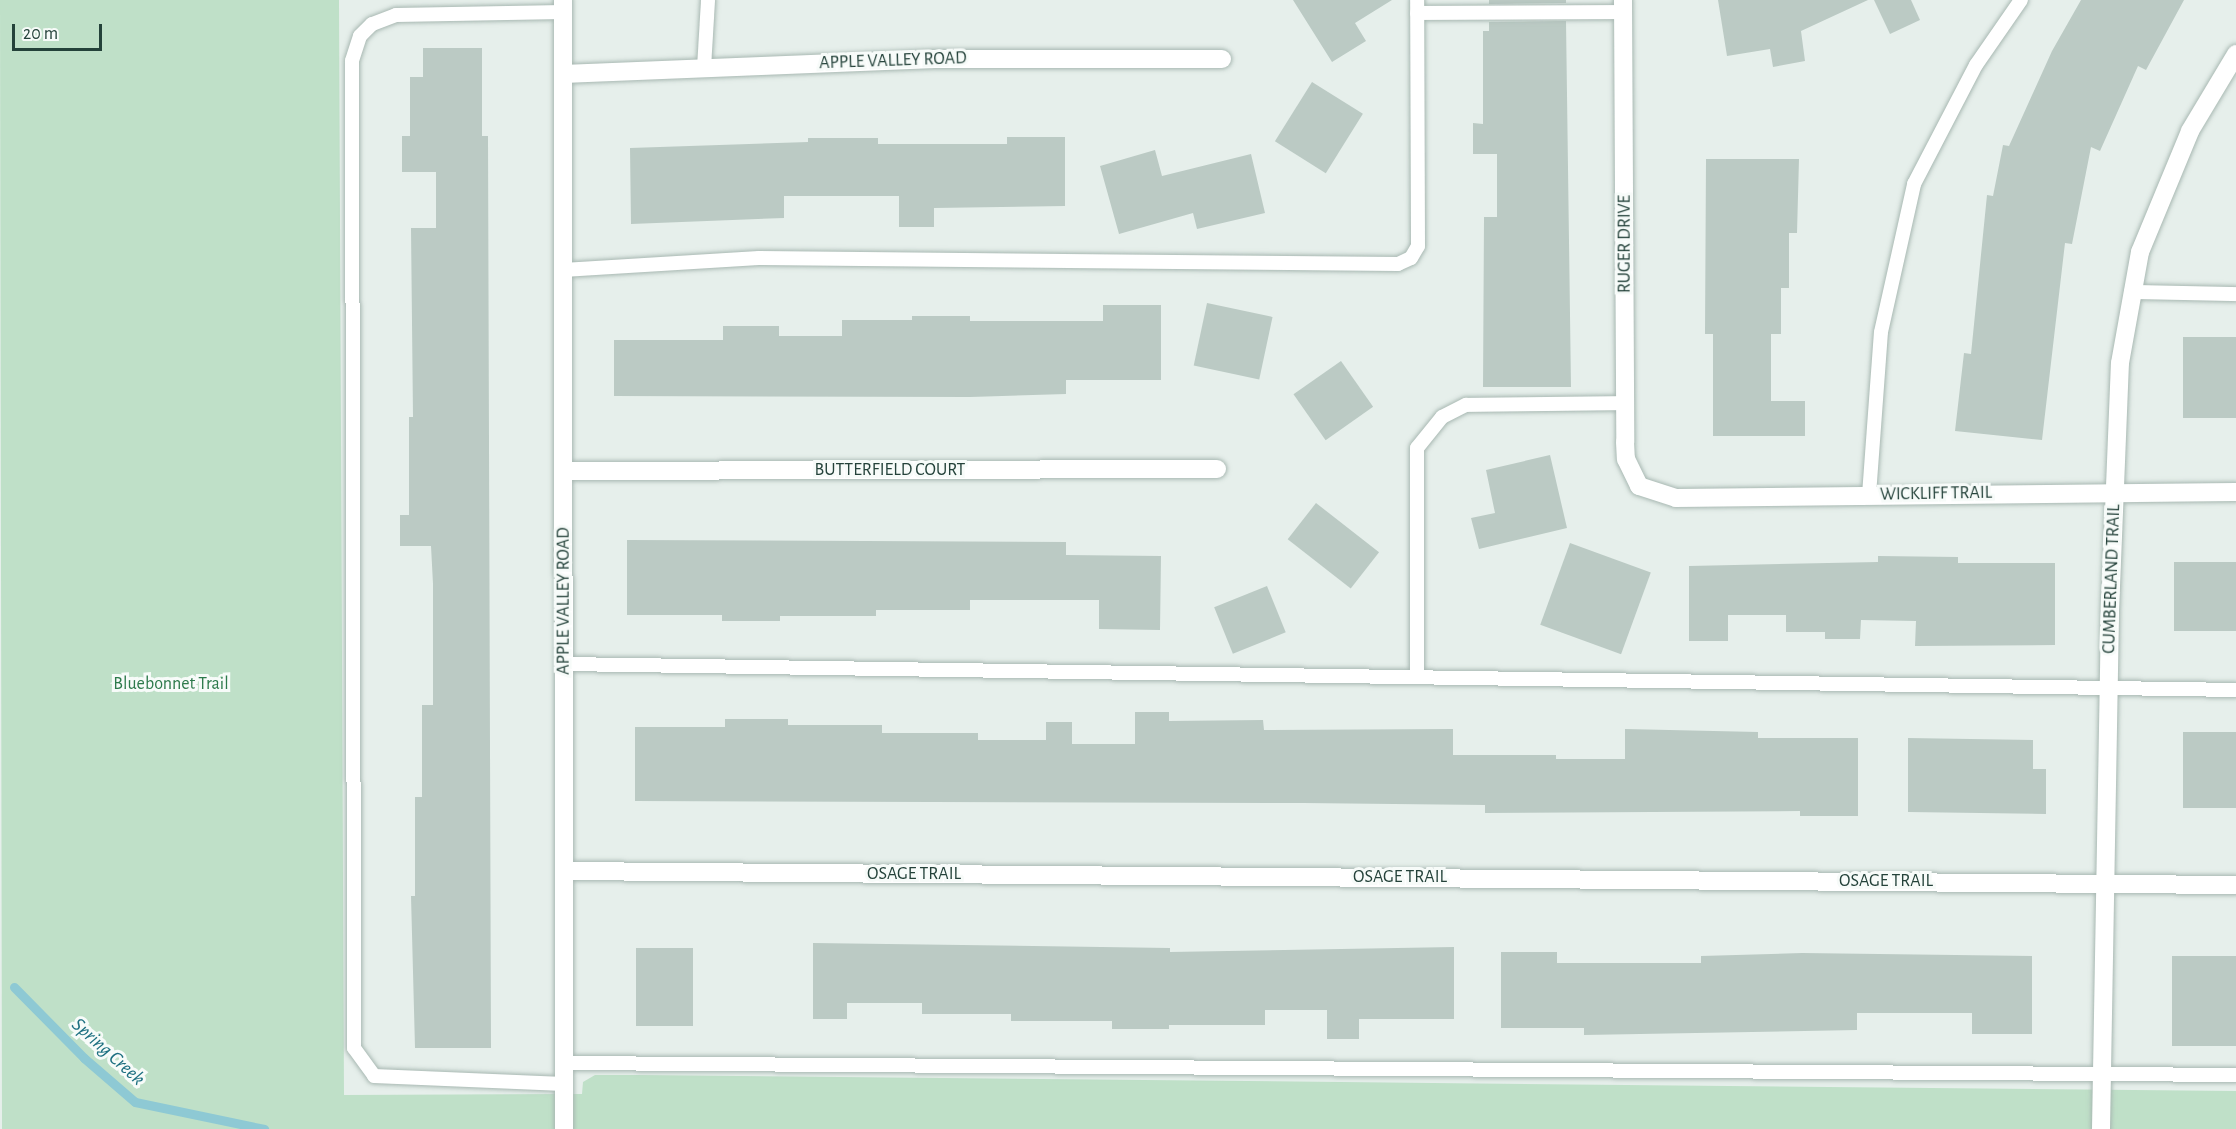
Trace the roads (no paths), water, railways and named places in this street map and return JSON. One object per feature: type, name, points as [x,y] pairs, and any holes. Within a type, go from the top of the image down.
[{"type":"street","name":"APPLE VALLEY ROAD","points":[[563,6],[564,1129]]},
{"type":"street","name":"RUGER DRIVE","points":[[1623,6],[1626,459],[1639,486]]},
{"type":"street","name":"CUMBERLAND TRAIL","points":[[2101,1129],[2104,883],[2120,363],[2140,252],[2173,168],[2236,54]]},
{"type":"street","name":"APPLE VALLEY ROAD","points":[[563,74],[935,59],[1222,59]]},
{"type":"street","name":"BUTTERFIELD COURT","points":[[563,471],[1217,469]]},
{"type":"street","name":"WICKLIFF TRAIL","points":[[1639,486],[1676,498],[2115,490],[2236,492]]},
{"type":"street","name":"OSAGE TRAIL","points":[[564,871],[2236,885]]},
{"type":"lane","points":[[704,68],[708,0]]},
{"type":"lane","points":[[1869,495],[1881,332],[1914,184],[1976,65],[2021,0]]},
{"type":"lane","points":[[563,6],[396,15],[372,24],[360,36],[352,61],[354,1048],[374,1076],[564,1084]]},
{"type":"lane","points":[[563,270],[759,258],[1398,264],[1411,258],[1418,246],[1417,6],[1623,6]]},
{"type":"lane","points":[[2131,292],[2236,294]]},
{"type":"lane","points":[[1417,674],[1417,448],[1442,417],[1466,405],[1626,403]]},
{"type":"lane","points":[[564,664],[1417,674],[2236,690]]},
{"type":"lane","points":[[564,1063],[2236,1076]]},
{"type":"waterway","name":"Spring Creek","points":[[14,987],[84,1058],[135,1102],[264,1129]]},
{"type":"park label","name":"Bluebonnet Trail","points":[[171,684]]}]
